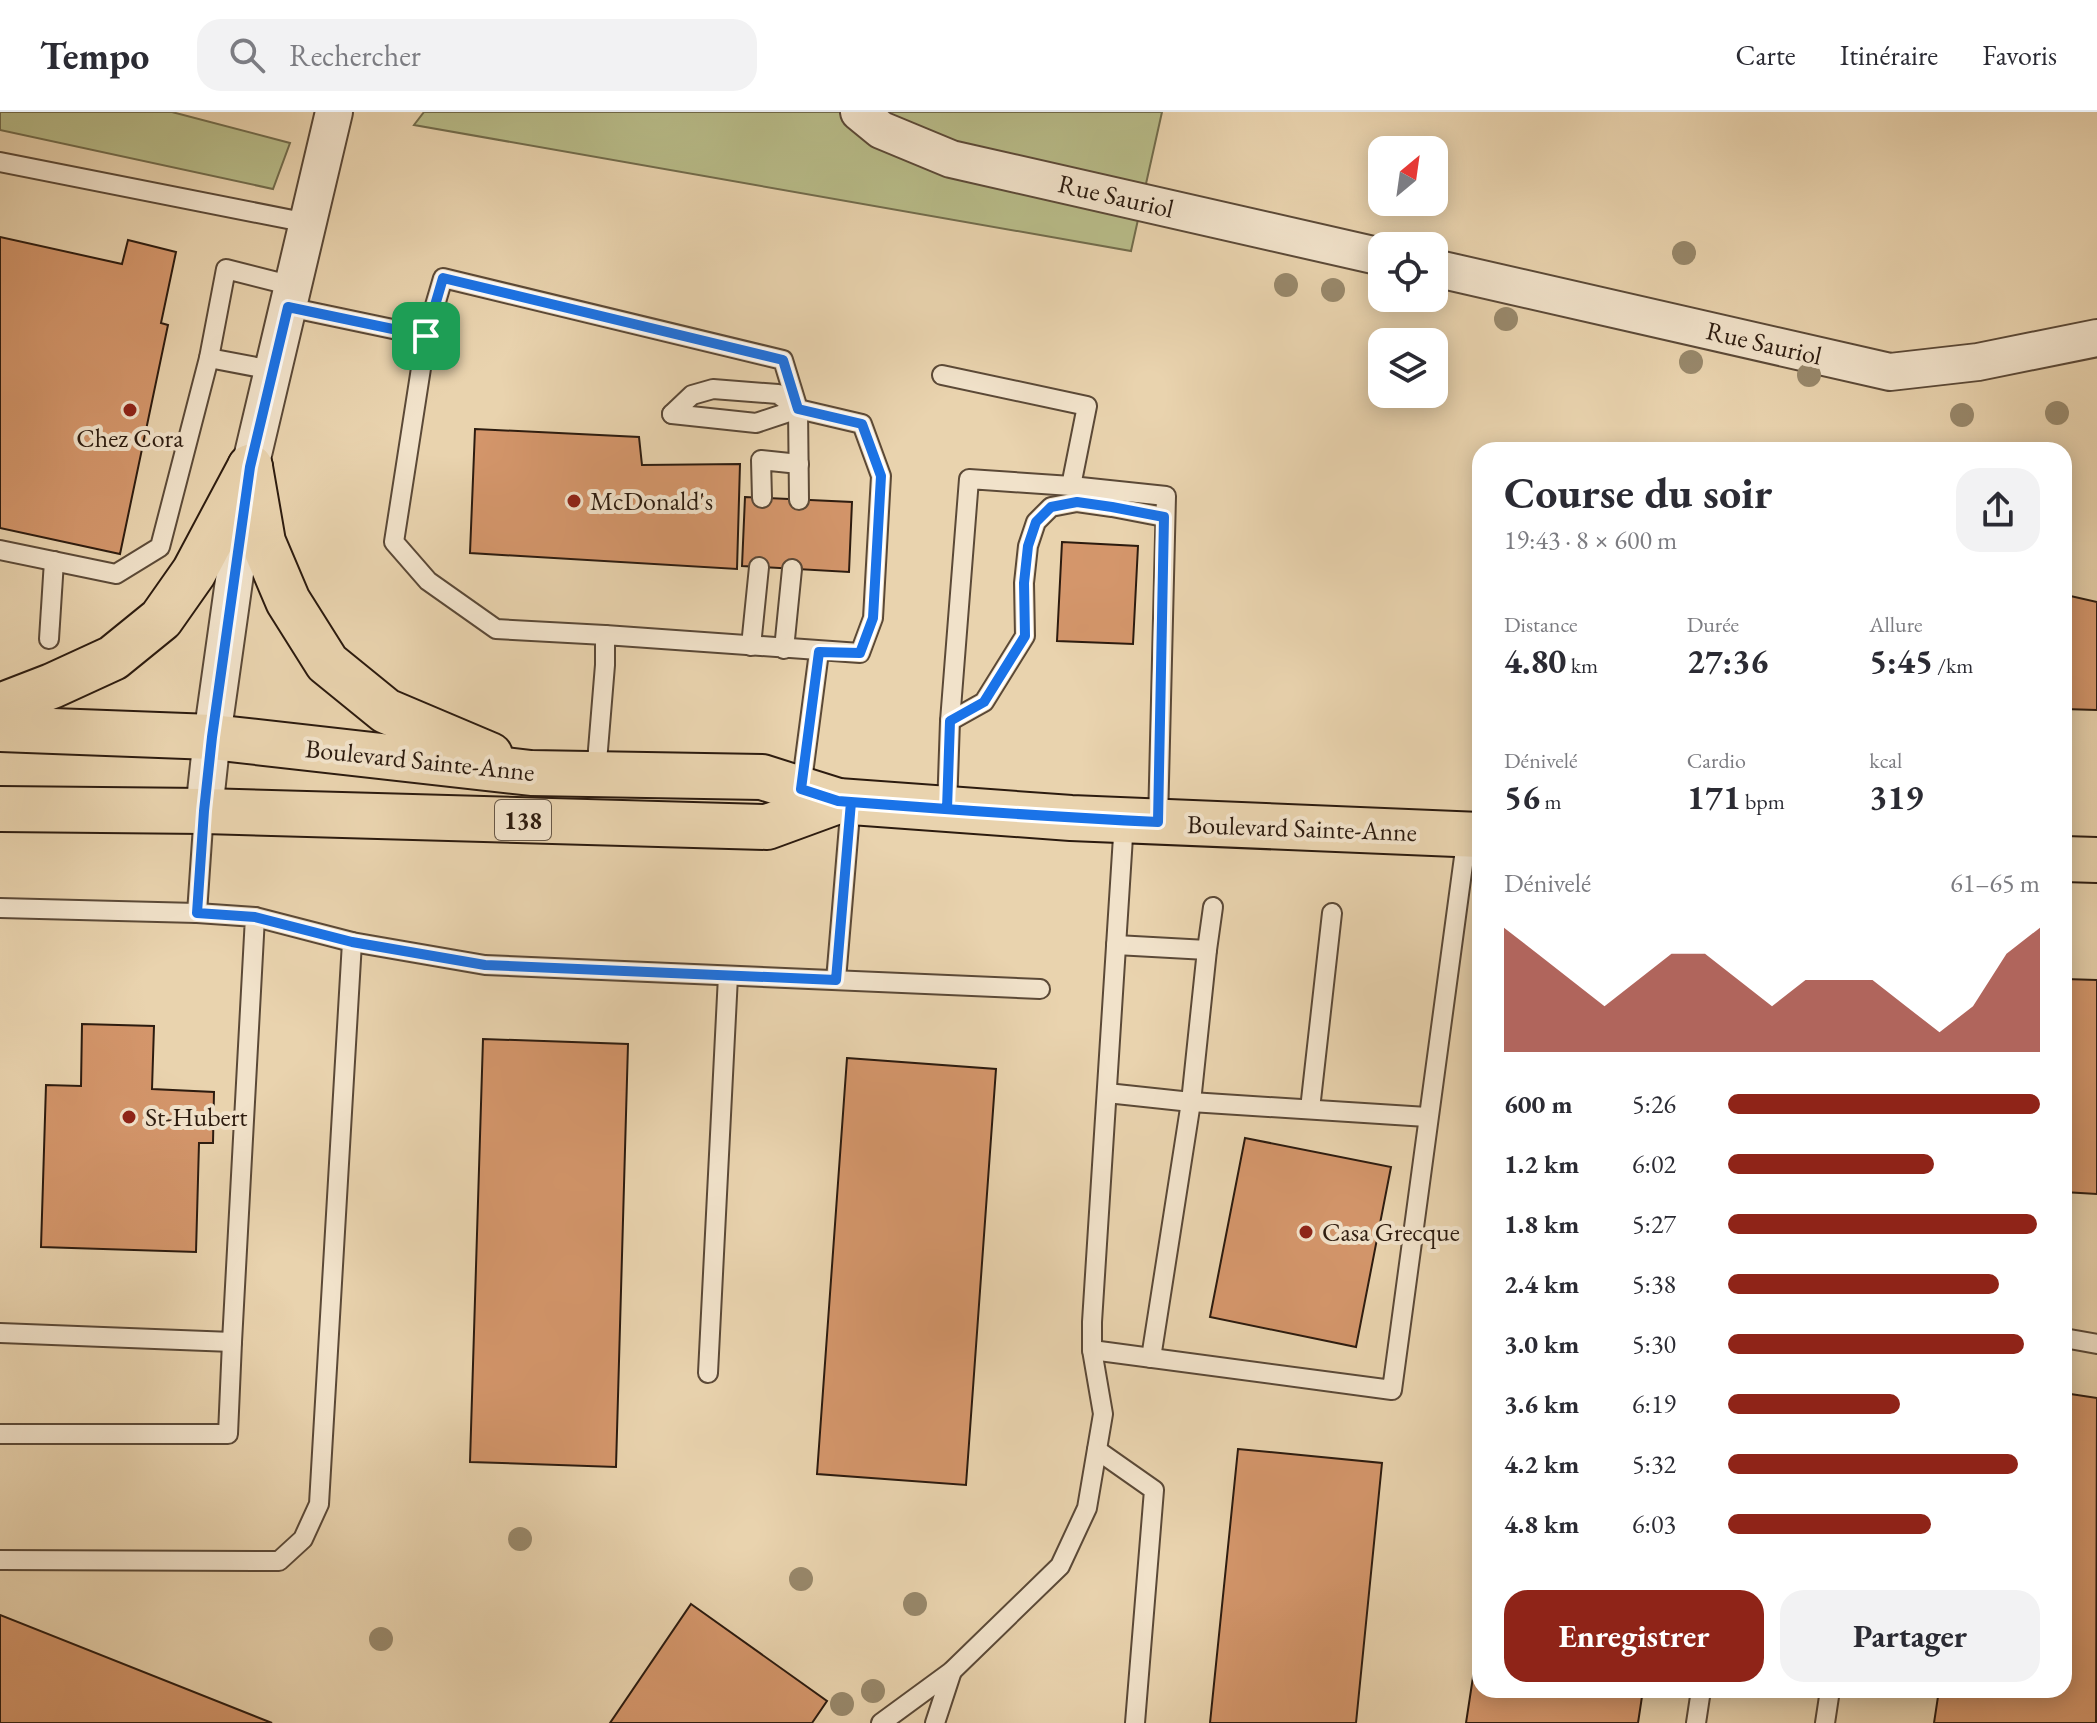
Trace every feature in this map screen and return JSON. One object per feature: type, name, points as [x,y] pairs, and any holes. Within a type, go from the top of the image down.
[{"type":"main road","points":[[0,706],[113,658],[161,619],[194,572],[250,467]]},
{"type":"main road","points":[[250,467],[263,542],[288,601],[327,663],[386,711],[531,773]]},
{"type":"main road","name":"Boulevard Sainte-Anne","points":[[0,729],[212,737],[531,773],[762,777],[830,797],[947,809],[1141,822],[1472,835]]},
{"type":"main road","name":"Boulevard Sainte-Anne","points":[[0,809],[204,811],[767,827],[830,797]]},
{"type":"main road","points":[[2072,859],[2097,860]]},
{"type":"street","points":[[204,811],[250,467],[334,112]]},
{"type":"street","name":"Rue Sauriol","points":[[859,112],[881,130],[951,159],[1368,254]]},
{"type":"street","name":"Rue Sauriol","points":[[1448,271],[1890,372],[1978,362],[2097,338]]},
{"type":"lane","points":[[0,162],[308,223]]},
{"type":"lane","points":[[0,550],[116,574],[160,547],[209,358],[226,269],[291,296],[426,336]]},
{"type":"lane","points":[[798,409],[756,423],[672,414],[692,395],[713,389],[778,394],[798,409],[862,424],[881,476],[873,618],[860,653],[496,629],[428,581],[394,542],[426,336],[443,278],[783,360],[798,409],[799,500]]},
{"type":"lane","points":[[209,358],[272,370]]},
{"type":"lane","points":[[942,375],[1087,406],[1071,486]]},
{"type":"lane","points":[[762,498],[761,460],[799,464]]},
{"type":"lane","points":[[881,1723],[952,1671],[1060,1566],[1087,1508],[1103,1414],[1092,1350],[1093,1306],[1116,945],[1141,822],[1166,496],[969,479],[950,721],[947,809]]},
{"type":"lane","points":[[950,721],[984,702],[1025,636],[1024,583],[1028,546],[1036,522],[1051,507],[1077,502],[1164,517]]},
{"type":"lane","points":[[49,639],[54,561]]},
{"type":"lane","points":[[751,646],[759,567]]},
{"type":"lane","points":[[784,649],[792,569]]},
{"type":"lane","points":[[596,774],[605,635]]},
{"type":"lane","points":[[819,652],[830,797],[836,980]]},
{"type":"lane","points":[[197,913],[204,811]]},
{"type":"lane","points":[[1092,1350],[1392,1390],[1427,1117],[1472,841]]},
{"type":"lane","points":[[1151,1358],[1191,1102],[1213,907]]},
{"type":"lane","points":[[0,908],[255,917],[352,942],[485,965],[1040,989]]},
{"type":"lane","points":[[1310,1109],[1332,913]]},
{"type":"lane","points":[[0,1434],[228,1434],[255,917]]},
{"type":"lane","points":[[0,1560],[279,1561],[303,1539],[319,1504],[352,942]]},
{"type":"lane","points":[[1116,945],[1207,950]]},
{"type":"lane","points":[[708,1373],[728,976]]},
{"type":"lane","points":[[1107,1093],[1191,1102],[1427,1117]]},
{"type":"lane","points":[[0,1333],[232,1342]]},
{"type":"lane","points":[[2072,1339],[2097,1344]]},
{"type":"lane","points":[[1097,1450],[1154,1490],[1135,1723]]},
{"type":"lane","points":[[935,1723],[952,1671]]},
{"type":"lane","points":[[1696,1723],[1700,1698]]},
{"type":"lane","points":[[1825,1723],[1829,1698]]},
{"type":"green space","points":[[0,112],[172,112],[290,143],[273,189],[0,130]]},
{"type":"green space","points":[[424,112],[1162,112],[1131,251],[414,125]]},
{"type":"building","points":[[0,237],[122,264],[128,240],[176,252],[161,323],[168,325],[120,554],[0,528]]},
{"type":"building","points":[[475,429],[639,437],[642,465],[740,464],[737,569],[470,553]]},
{"type":"building","points":[[745,497],[852,502],[849,572],[742,566]]},
{"type":"building","points":[[1062,542],[1138,546],[1133,644],[1057,641]]},
{"type":"building","points":[[2072,596],[2097,602],[2097,710],[2072,709]]},
{"type":"building","points":[[2072,979],[2097,980],[2097,1194],[2072,1192]]},
{"type":"building","name":"St-Hubert","points":[[82,1024],[154,1026],[152,1089],[214,1092],[213,1143],[199,1143],[196,1252],[41,1247],[46,1085],[81,1086]]},
{"type":"building","points":[[483,1039],[628,1044],[616,1467],[470,1462]]},
{"type":"building","points":[[847,1058],[996,1069],[966,1485],[817,1474]]},
{"type":"building","points":[[1245,1138],[1391,1167],[1356,1347],[1210,1317]]},
{"type":"building","points":[[2072,1394],[2097,1398],[2096,1723],[1934,1723],[1938,1698],[2072,1698]]},
{"type":"building","points":[[1238,1449],[1382,1463],[1356,1723],[1210,1723]]},
{"type":"building","points":[[691,1604],[827,1701],[812,1723],[610,1723]]},
{"type":"building","points":[[0,1615],[272,1723],[0,1723]]},
{"type":"building","points":[[1472,1684],[1472,1698],[1642,1698],[1638,1723],[1466,1723]]},
{"type":"place","name":"Chez Cora","points":[[130,410]]},
{"type":"place","name":"McDonald's","points":[[574,501]]},
{"type":"place","name":"St-Hubert","points":[[129,1117]]},
{"type":"place","name":"Casa Grecque","points":[[1306,1232]]},
{"type":"route","points":[[426,336],[288,307],[250,467],[212,737],[197,913],[255,917],[352,942],[485,965],[836,980],[851,802],[947,809],[1071,818],[1158,822],[1164,517],[1077,502],[1051,507],[1036,522],[1028,546],[1024,583],[1025,636],[984,702],[950,721],[947,809],[838,801],[801,789],[819,652],[860,653],[873,618],[881,476],[862,424],[798,409],[783,360],[443,278],[426,336]]}]
